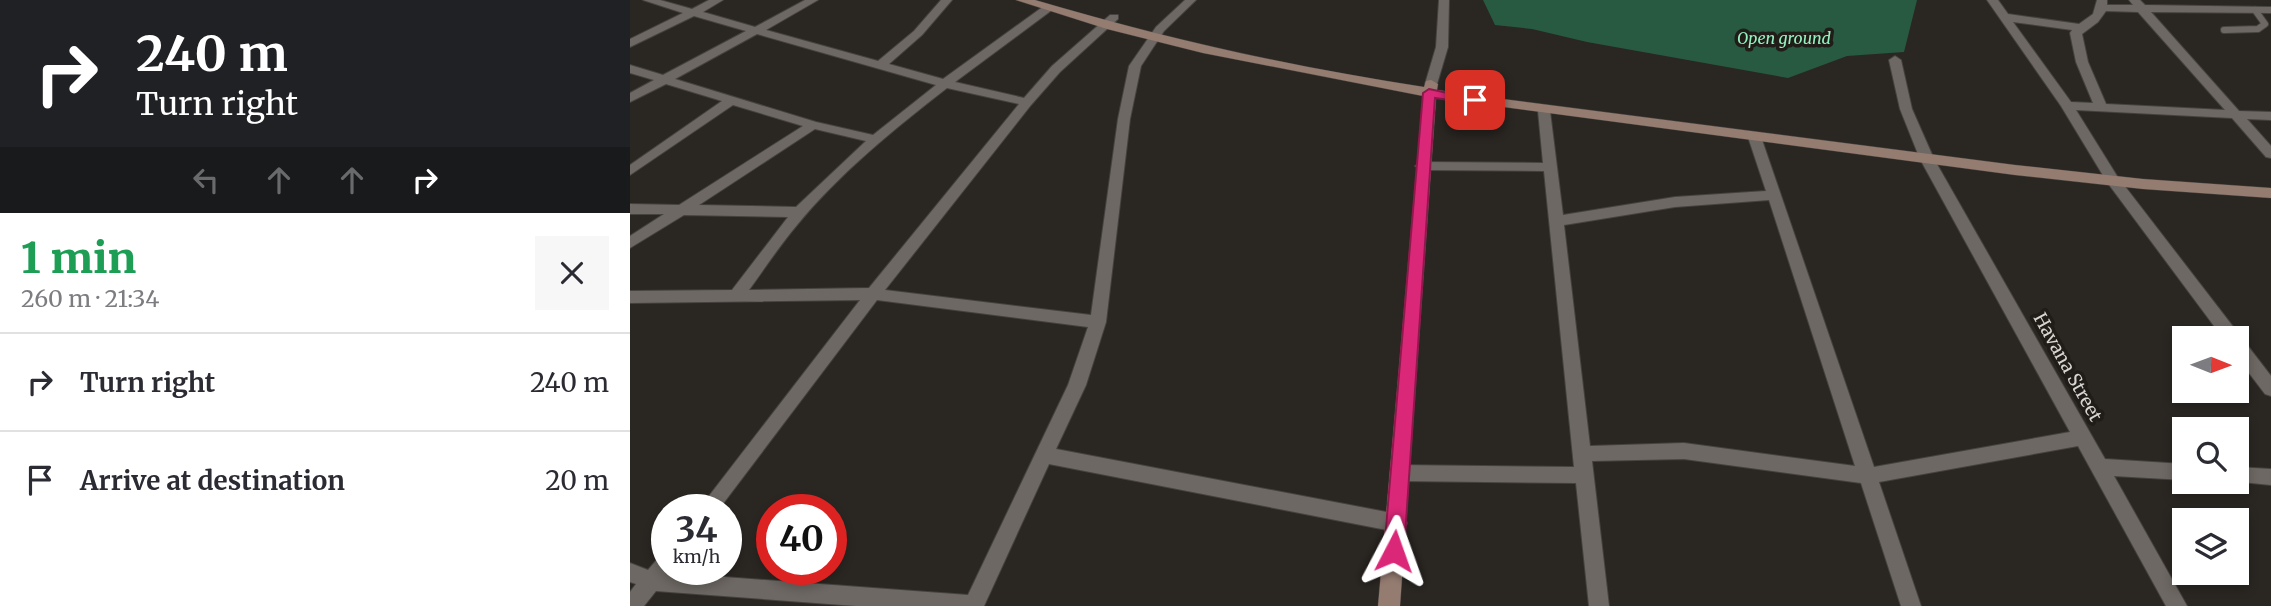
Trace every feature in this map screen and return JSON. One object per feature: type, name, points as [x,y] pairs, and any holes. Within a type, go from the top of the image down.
[{"type":"main road","points":[[1022,0],[1050,4],[1328,75],[1665,117],[1925,154]]},
{"type":"main road","points":[[1430,88],[1544,111],[1755,137],[2108,173],[2271,193]]},
{"type":"main road","points":[[1390,606],[1430,88]]},
{"type":"main road","points":[[2108,173],[2271,181]]},
{"type":"street","points":[[648,0],[943,83],[1027,102]]},
{"type":"street","points":[[630,44],[718,0]]},
{"type":"street","points":[[630,98],[813,0]]},
{"type":"street","points":[[881,65],[918,33],[947,0]]},
{"type":"street","points":[[704,585],[974,606],[1077,385],[1098,321],[1124,118],[1135,66],[1157,33],[1191,0]]},
{"type":"street","points":[[1430,88],[1441,47],[1444,0]]},
{"type":"street","points":[[1992,0],[2067,106],[2108,173],[2223,326]]},
{"type":"street","points":[[736,296],[800,212],[877,140],[943,83],[1050,4]]},
{"type":"street","points":[[2004,17],[2081,27],[2092,23],[2102,4],[2271,10]]},
{"type":"street","points":[[2138,4],[2271,154]]},
{"type":"street","points":[[720,494],[873,294],[1027,102],[1056,69],[1110,21]]},
{"type":"street","points":[[2081,27],[2076,33],[2078,50],[2101,107]]},
{"type":"street","name":"Havana Street","points":[[1895,60],[1906,109],[1925,154],[2177,606]]},
{"type":"street","points":[[630,69],[813,125],[877,140]]},
{"type":"street","points":[[630,171],[732,100]]},
{"type":"street","points":[[2067,106],[2271,116]]},
{"type":"street","points":[[1544,111],[1599,606]]},
{"type":"street","points":[[630,243],[813,125]]},
{"type":"street","points":[[1755,137],[1910,606]]},
{"type":"street","points":[[1422,166],[1550,166]]},
{"type":"street","points":[[1556,221],[1675,202],[1774,195]]},
{"type":"street","points":[[630,209],[800,212]]},
{"type":"street","points":[[630,297],[873,294],[1098,321]]},
{"type":"street","points":[[2249,360],[2271,389]]},
{"type":"street","points":[[1582,454],[1684,451],[1867,476],[2083,437]]},
{"type":"street","points":[[1045,454],[1397,523]]},
{"type":"street","points":[[2100,467],[2172,471]]},
{"type":"street","points":[[1399,473],[1584,475]]},
{"type":"street","points":[[2249,476],[2271,477]]},
{"type":"street","points":[[630,572],[651,581]]},
{"type":"street","points":[[631,606],[651,582]]},
{"type":"lane","points":[[2224,30],[2258,29],[2265,24],[2255,10]]},
{"type":"green space","name":"Open ground","points":[[1483,0],[1917,0],[1904,52],[1847,56],[1788,78],[1587,42],[1532,29],[1495,25]]},
{"type":"route","points":[[1394,551],[1429,93],[1475,100]]}]
